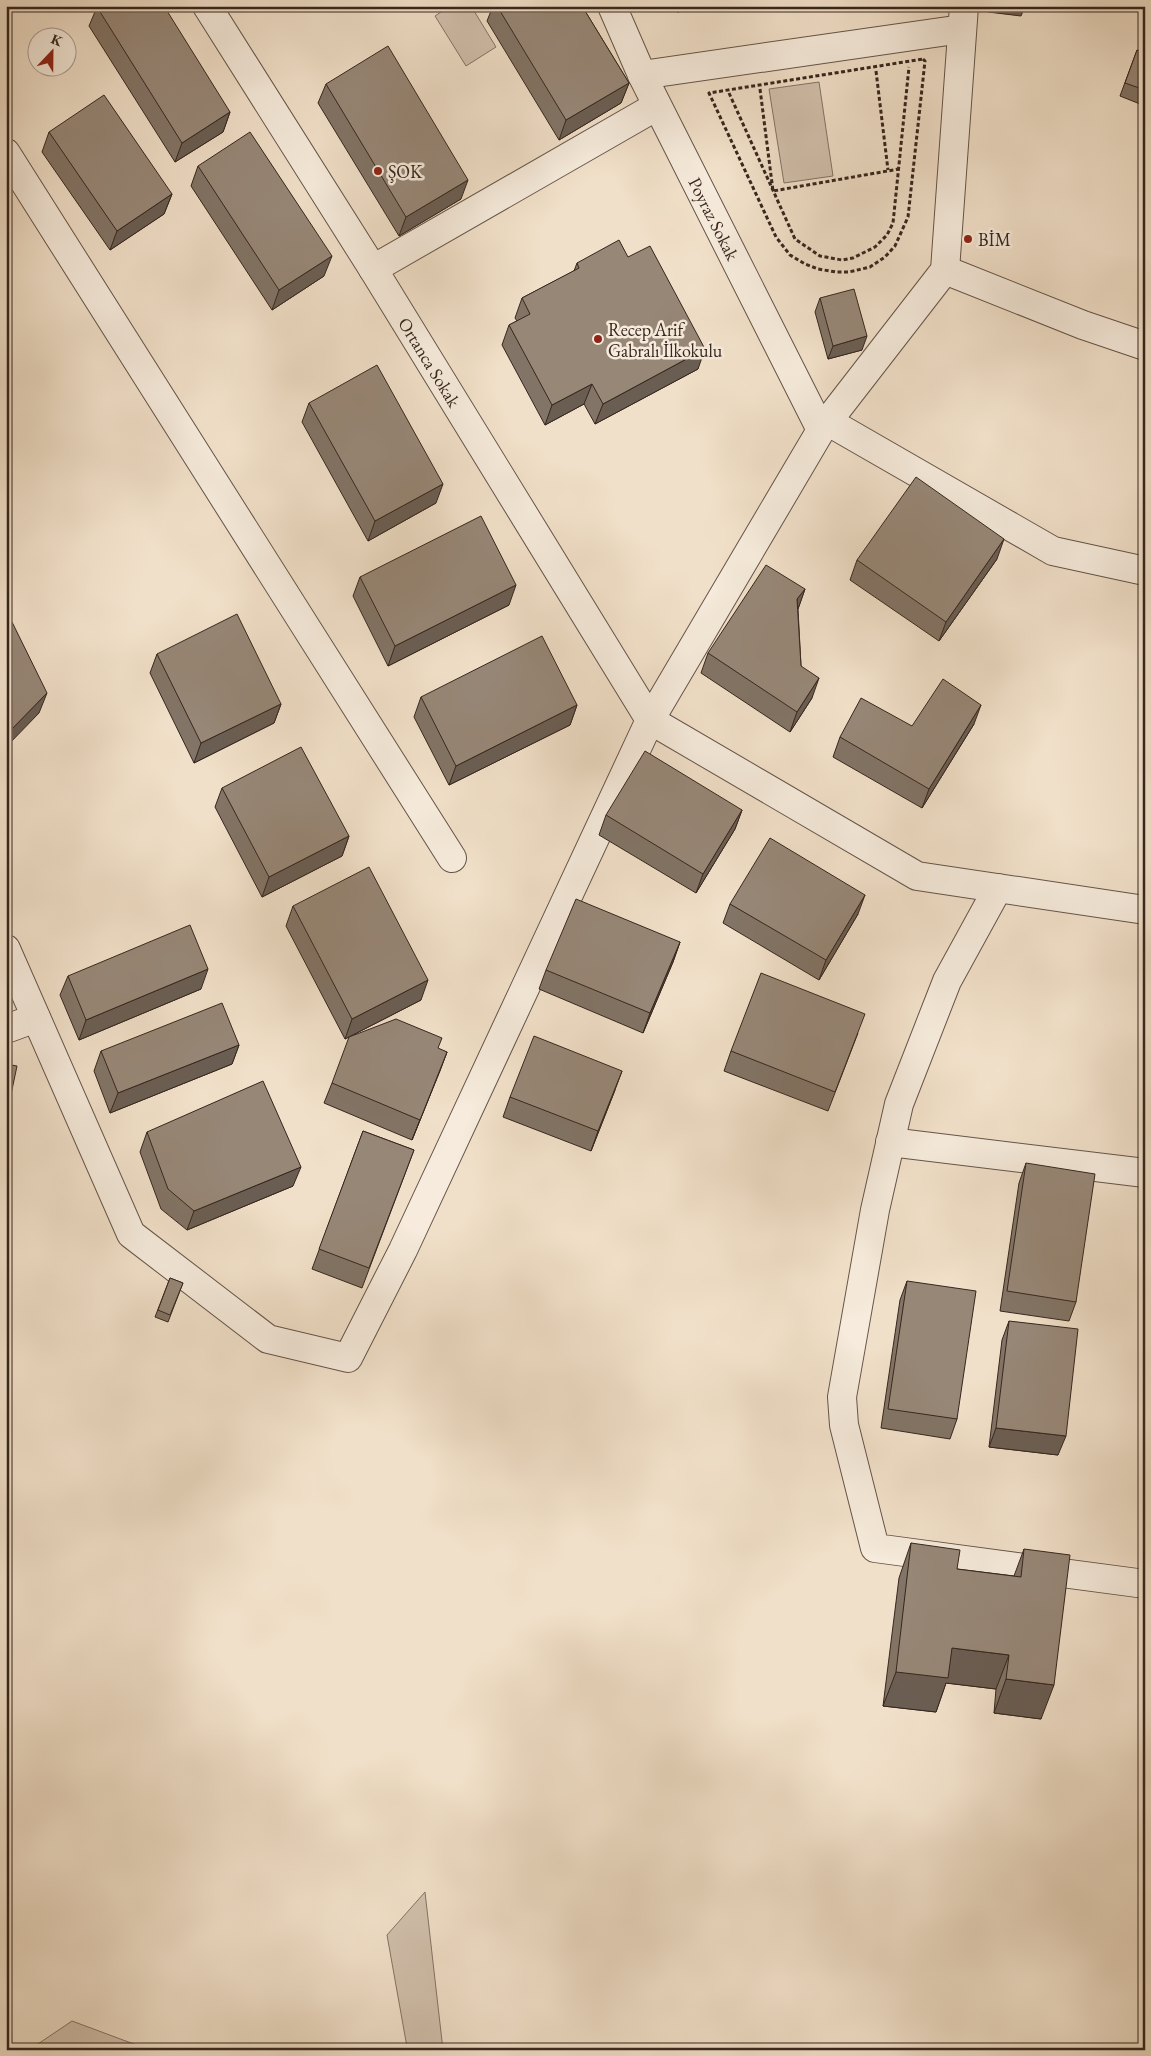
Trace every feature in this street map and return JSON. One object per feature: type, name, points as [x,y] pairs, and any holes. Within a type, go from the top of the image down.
[{"type":"street","name":"Ortanca Sokak","points":[[207,6],[373,269],[650,720]]},
{"type":"street","name":"Poyraz Sokak","points":[[612,6],[642,75],[824,426]]},
{"type":"street","points":[[642,75],[717,64],[910,49],[963,18]]},
{"type":"street","points":[[6,949],[131,1234],[268,1339],[348,1358],[403,1250],[650,720],[824,426],[945,270],[963,18]]},
{"type":"street","points":[[373,269],[658,106]]},
{"type":"street","points":[[6,153],[452,858]]},
{"type":"street","points":[[945,270],[1084,325],[1145,346]]},
{"type":"street","points":[[824,426],[1053,551],[1145,571]]},
{"type":"street","points":[[650,720],[917,876],[1145,910]]},
{"type":"street","points":[[998,888],[947,981],[899,1104],[875,1210],[842,1397],[844,1425],[875,1548],[1145,1584]]},
{"type":"street","points":[[6,1029],[36,1018]]},
{"type":"street","points":[[890,1142],[1145,1174]]},
{"type":"path","points":[[910,49],[925,61],[908,217],[895,246],[870,267],[849,272],[818,269],[805,264],[790,255],[776,237],[709,93],[875,67],[910,49]]},
{"type":"path","points":[[717,64],[795,238],[820,256],[842,260],[853,258],[875,247],[887,235],[893,223],[910,49]]},
{"type":"path","points":[[875,67],[888,170]]},
{"type":"path","points":[[759,86],[773,190]]},
{"type":"path","points":[[773,190],[899,168]]},
{"type":"shaded area","points":[[450,6],[471,6],[496,47],[466,66],[435,16]]},
{"type":"shaded area","points":[[819,82],[833,176],[784,183],[769,89]]},
{"type":"shaded area","points":[[425,1892],[443,2050],[393,2050],[407,2047],[387,1935]]},
{"type":"shaded area","points":[[72,2021],[150,2050],[29,2050]]},
{"type":"building","points":[[97,6],[164,6],[230,112],[182,143]]},
{"type":"building","points":[[497,6],[582,6],[629,83],[566,120]]},
{"type":"building","points":[[388,46],[468,180],[406,217],[326,84]]},
{"type":"building","points":[[1137,50],[1145,53],[1145,90],[1125,83]]},
{"type":"building","points":[[104,95],[172,194],[117,231],[49,132]]},
{"type":"building","points":[[250,132],[332,256],[279,290],[198,166]]},
{"type":"building","name":"Recep Arif Gabralı İlkokulu","points":[[619,240],[628,257],[650,246],[705,349],[603,404],[592,384],[552,405],[509,325],[530,314],[522,298],[579,268],[577,263]]},
{"type":"building","points":[[854,289],[867,336],[833,346],[820,298]]},
{"type":"building","points":[[377,365],[443,484],[375,521],[309,403]]},
{"type":"building","points":[[916,477],[1004,539],[946,622],[857,560]]},
{"type":"building","points":[[481,516],[516,585],[395,646],[360,577]]},
{"type":"building","points":[[766,565],[805,589],[797,599],[801,666],[819,678],[797,712],[708,653]]},
{"type":"building","points":[[237,614],[281,704],[201,743],[157,654]]},
{"type":"building","points":[[12,622],[47,693],[6,735],[6,625]]},
{"type":"building","points":[[542,636],[577,705],[456,766],[421,697]]},
{"type":"building","points":[[943,679],[981,705],[929,789],[840,737],[861,698],[912,726]]},
{"type":"building","points":[[301,747],[349,836],[269,877],[222,788]]},
{"type":"building","points":[[645,751],[742,810],[703,874],[606,815]]},
{"type":"building","points":[[770,838],[865,895],[826,960],[730,904]]},
{"type":"building","points":[[369,867],[428,980],[352,1019],[293,906]]},
{"type":"building","points":[[576,899],[680,942],[650,1013],[546,970]]},
{"type":"building","points":[[190,925],[208,969],[86,1020],[68,976]]},
{"type":"building","points":[[761,973],[865,1014],[835,1092],[731,1051]]},
{"type":"building","points":[[222,1003],[239,1045],[118,1093],[101,1051]]},
{"type":"building","points":[[396,1019],[442,1038],[438,1048],[447,1052],[420,1120],[332,1083],[349,1037]]},
{"type":"building","points":[[534,1036],[622,1071],[598,1131],[510,1097]]},
{"type":"building","points":[[6,1064],[17,1066],[9,1104],[6,1104]]},
{"type":"building","points":[[263,1081],[301,1167],[194,1211],[168,1189],[147,1132]]},
{"type":"building","points":[[363,1131],[414,1150],[369,1268],[319,1249]]},
{"type":"building","points":[[1026,1163],[1095,1174],[1076,1302],[1007,1291]]},
{"type":"building","points":[[170,1278],[183,1283],[170,1315],[158,1310]]},
{"type":"building","points":[[907,1281],[976,1291],[957,1419],[888,1409]]},
{"type":"building","points":[[1009,1321],[1078,1329],[1066,1436],[996,1428]]},
{"type":"building","points":[[911,1543],[960,1550],[957,1569],[1021,1577],[1024,1549],[1070,1555],[1054,1685],[1006,1679],[1009,1655],[952,1648],[948,1678],[896,1672]]},
{"type":"place","name":"ŞOK","points":[[378,171]]},
{"type":"place","name":"BİM","points":[[968,239]]},
{"type":"place","name":"Recep Arif Gabralı İlkokulu","points":[[598,339]]}]
